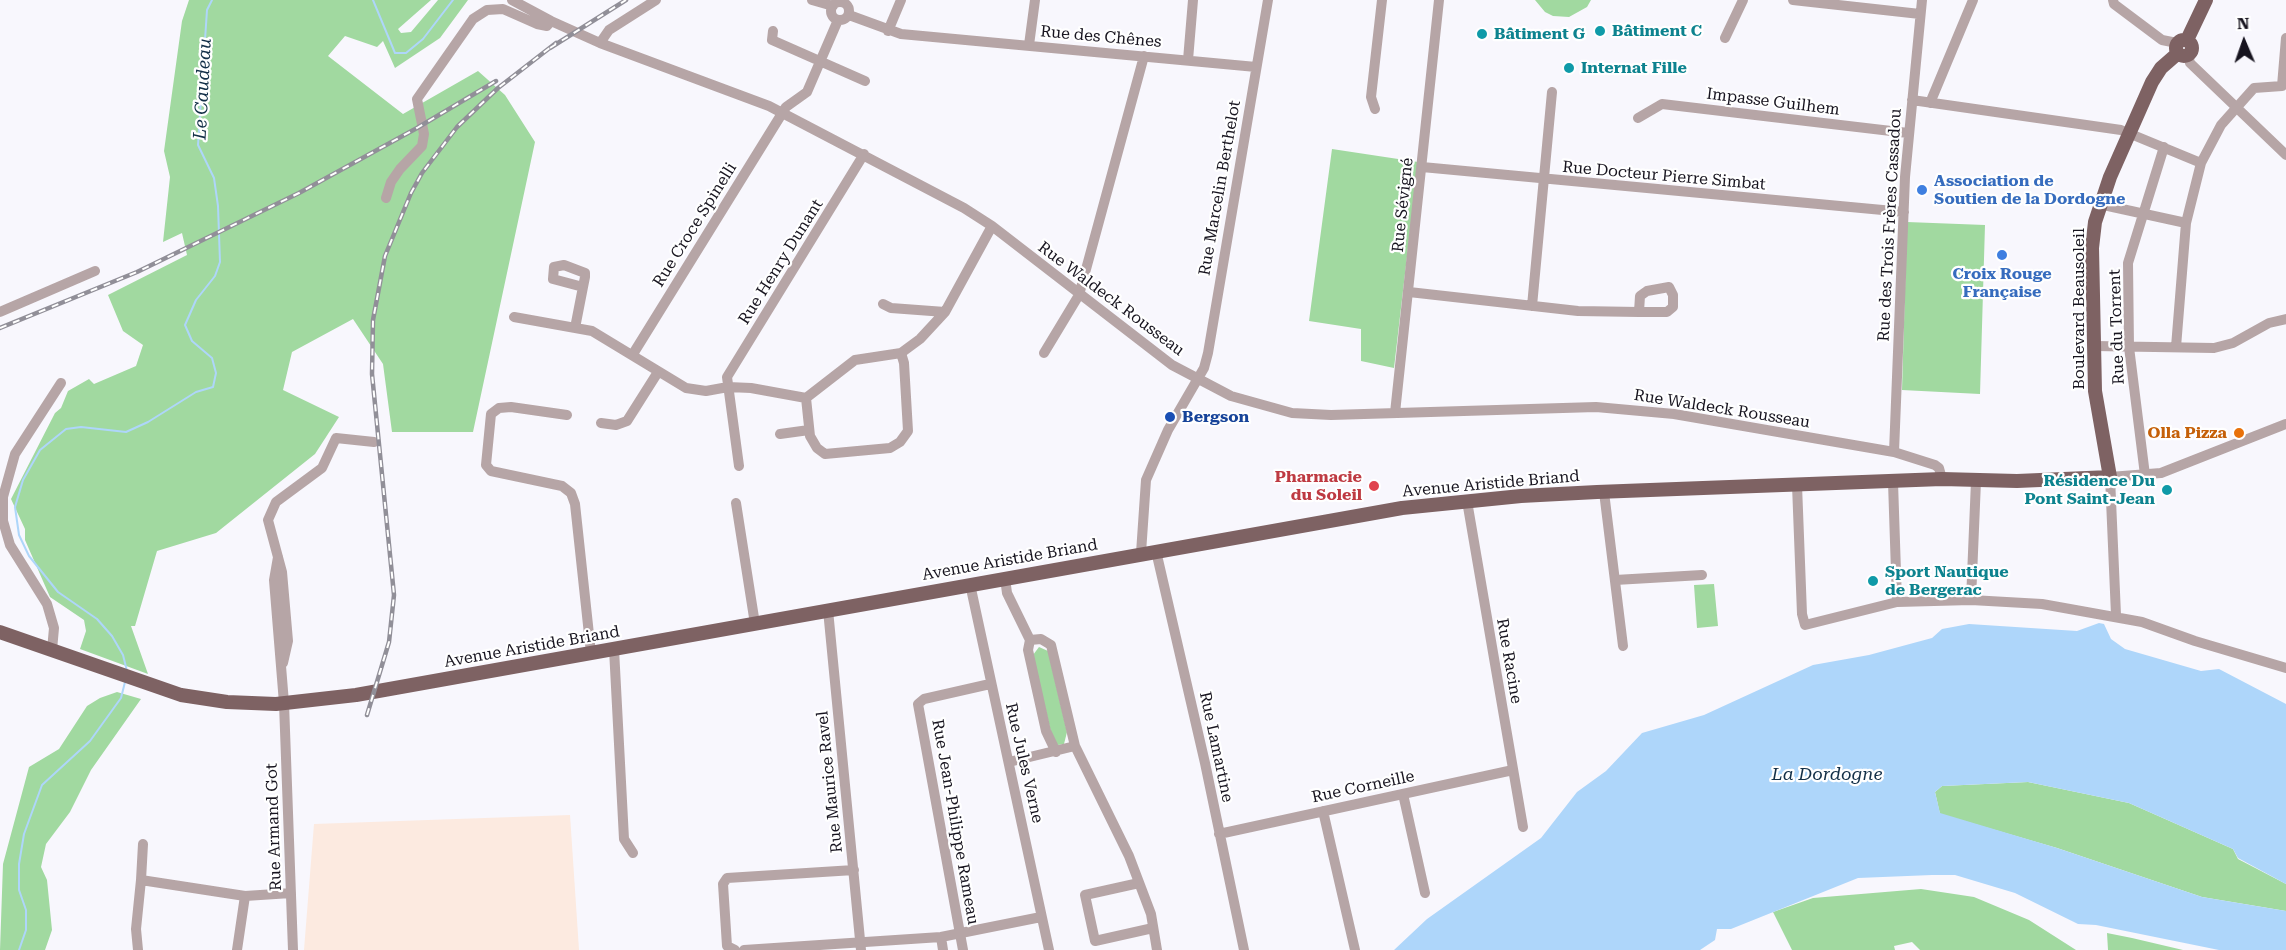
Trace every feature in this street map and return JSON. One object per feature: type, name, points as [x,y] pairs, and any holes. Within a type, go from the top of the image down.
[{"type":"main road","name":"Boulevard Beausoleil","points":[[2110,477],[2095,391],[2092,248],[2099,204],[2152,82],[2161,68],[2182,48],[2206,0]]},
{"type":"main road","name":"Avenue Aristide Briand","points":[[0,632],[181,696],[227,702],[284,703],[356,695],[1156,550],[1374,513],[1467,501],[1604,492],[1942,479],[1976,481],[2110,477]]},
{"type":"street","points":[[386,198],[396,175],[422,146],[424,135],[417,99],[473,19],[487,10],[503,9],[537,24],[547,26],[551,21],[512,0]]},
{"type":"street","points":[[600,43],[609,30],[656,0]]},
{"type":"street","points":[[812,0],[833,6],[845,2],[849,7],[843,18],[832,14],[833,6]]},
{"type":"street","points":[[888,31],[901,0]]},
{"type":"street","points":[[1029,45],[1035,0]]},
{"type":"street","points":[[1188,60],[1193,0]]},
{"type":"street","name":"Rue Marcelin Berthelot","points":[[1141,553],[1146,480],[1168,430],[1197,379],[1208,353],[1268,0]]},
{"type":"street","points":[[1375,109],[1371,97],[1383,0]]},
{"type":"street","name":"Rue Sévigné","points":[[1395,413],[1439,0]]},
{"type":"street","points":[[1725,38],[1743,0]]},
{"type":"street","points":[[1793,0],[1920,14]]},
{"type":"street","name":"Rue des Trois Frères Cassadou","points":[[1894,452],[1908,133],[1922,0]]},
{"type":"street","points":[[1930,103],[1974,0]]},
{"type":"street","points":[[2113,0],[2114,4],[2162,40],[2182,48],[2190,63],[2286,155]]},
{"type":"street","name":"Rue des Chênes","points":[[843,18],[888,31],[1256,67]]},
{"type":"street","name":"Rue Croce Spinelli","points":[[633,354],[786,107],[807,92],[843,18]]},
{"type":"street","name":"Rue Waldeck Rousseau","points":[[551,21],[600,43],[747,96],[864,154],[992,226],[1172,365],[1231,396],[1292,413],[1395,413],[1596,407],[1674,414],[1894,452],[1935,465],[1939,468],[1942,479]]},
{"type":"street","points":[[773,31],[772,40],[865,81]]},
{"type":"street","points":[[2176,347],[2186,223],[2201,163],[2208,146],[2234,107],[2254,88],[2282,86],[2286,38]]},
{"type":"street","points":[[1044,353],[1079,295],[1144,56]]},
{"type":"street","points":[[1532,306],[1552,92]]},
{"type":"street","points":[[1912,100],[2130,133],[2201,163]]},
{"type":"street","name":"Impasse Guilhem","points":[[1638,118],[1662,104],[1908,133]]},
{"type":"street","name":"Rue du Torrent","points":[[2145,475],[2129,347],[2128,263],[2164,147]]},
{"type":"street","name":"Rue Henry Dunant","points":[[728,387],[727,377],[864,154]]},
{"type":"street","name":"Rue Docteur Pierre Simbat","points":[[1422,167],[1904,212]]},
{"type":"street","points":[[2099,204],[2186,223]]},
{"type":"street","points":[[514,316],[598,333],[686,388],[706,391],[728,387],[806,398],[855,360],[901,353],[920,339],[945,312],[992,226]]},
{"type":"street","points":[[0,312],[95,271]]},
{"type":"street","points":[[575,327],[583,287]]},
{"type":"street","points":[[1409,292],[1578,311],[1639,312]]},
{"type":"street","points":[[883,304],[891,308],[945,312]]},
{"type":"street","points":[[2095,346],[2214,348],[2234,343],[2269,322],[2286,319]]},
{"type":"street","points":[[806,398],[809,430],[817,448],[825,454],[890,448],[900,442],[908,431],[909,424],[901,353]]},
{"type":"street","points":[[601,423],[616,425],[627,421],[658,372]]},
{"type":"street","points":[[52,650],[54,628],[47,604],[10,544],[3,520],[3,497],[15,454],[62,383]]},
{"type":"street","points":[[728,387],[732,397],[739,466]]},
{"type":"street","points":[[567,415],[511,406],[499,408],[491,414],[486,465],[491,471],[562,486],[571,493],[575,504],[591,653]]},
{"type":"street","points":[[2116,615],[2110,477],[2145,475],[2181,466],[2286,424]]},
{"type":"street","points":[[780,434],[809,430]]},
{"type":"street","name":"Rue Armand Got","points":[[292,950],[284,703],[274,580],[278,557],[268,520],[276,502],[322,468],[336,438],[374,442]]},
{"type":"street","points":[[1971,600],[1976,481]]},
{"type":"street","points":[[1893,482],[1897,602]]},
{"type":"street","points":[[1797,485],[1802,614],[1805,626],[1897,602],[1971,600],[2042,604],[2116,615],[2286,668]]},
{"type":"street","points":[[1604,492],[1623,646]]},
{"type":"street","name":"Rue Racine","points":[[1467,501],[1523,826]]},
{"type":"street","points":[[736,503],[755,624]]},
{"type":"street","name":"Rue Lamartine","points":[[1156,550],[1244,950]]},
{"type":"street","points":[[1615,580],[1702,575]]},
{"type":"street","points":[[1005,578],[1007,593],[1030,640],[1028,650],[1046,731],[1056,752]]},
{"type":"street","name":"Rue Jules Verne","points":[[970,584],[1048,950]]},
{"type":"street","name":"Rue Maurice Ravel","points":[[828,610],[861,947]]},
{"type":"street","points":[[1030,640],[1041,639],[1051,645],[1075,746],[1129,856],[1153,928],[1157,950]]},
{"type":"street","points":[[614,649],[624,839],[633,853]]},
{"type":"street","name":"Rue Jean-Philippe Rameau","points":[[963,950],[918,704],[924,699],[990,684]]},
{"type":"street","points":[[1009,762],[1075,746]]},
{"type":"street","name":"Rue Corneille","points":[[1219,834],[1513,771]]},
{"type":"street","points":[[1403,794],[1425,892]]},
{"type":"street","points":[[1323,811],[1355,950]]},
{"type":"street","points":[[138,950],[136,929],[143,844]]},
{"type":"street","points":[[735,950],[727,946],[723,884],[728,878],[854,870]]},
{"type":"street","points":[[141,880],[245,896],[291,893]]},
{"type":"street","points":[[1139,883],[1085,895],[1095,941],[1153,928]]},
{"type":"street","points":[[237,950],[245,896]]},
{"type":"street","points":[[744,950],[861,947],[959,934],[1041,917]]},
{"type":"street","points":[[941,937],[943,950]]},
{"type":"shaded area","points":[[570,815],[579,950],[304,950],[314,824]]},
{"type":"green space","points":[[189,0],[431,0],[398,29],[401,33],[411,32],[438,0],[468,0],[440,38],[395,68],[383,41],[377,47],[345,36],[328,56],[403,114],[478,71],[505,95],[535,142],[473,432],[392,432],[383,364],[353,319],[292,352],[283,390],[339,417],[315,454],[216,533],[157,551],[135,626],[131,626],[148,674],[80,649],[86,631],[84,620],[50,597],[25,540],[25,529],[11,499],[68,391],[89,379],[94,384],[136,366],[143,345],[123,331],[108,295],[187,255],[182,233],[163,242],[170,177],[164,151],[182,21]]},
{"type":"green space","points":[[1535,0],[1591,0],[1587,7],[1569,17],[1553,16],[1545,12]]},
{"type":"green space","points":[[1332,149],[1418,162],[1394,368],[1361,361],[1361,329],[1309,321]]},
{"type":"green space","points":[[1907,222],[1985,225],[1980,394],[1902,390]]},
{"type":"green space","points":[[1714,584],[1718,626],[1697,628],[1694,585]]},
{"type":"green space","points":[[1039,647],[1048,651],[1067,732],[1064,744],[1058,745],[1053,741],[1033,655]]},
{"type":"green space","points":[[117,692],[141,699],[91,770],[70,812],[46,844],[41,867],[47,880],[52,930],[45,950],[0,950],[3,864],[29,767],[59,749],[87,706]]},
{"type":"green space","points":[[2028,782],[2129,803],[2233,849],[2238,859],[2286,884],[2286,911],[2202,897],[2057,848],[1940,814],[1935,792],[1942,786]]},
{"type":"green space","points":[[1921,889],[1974,897],[2029,920],[2076,950],[1920,950],[1912,942],[1894,946],[1895,950],[1792,950],[1773,912],[1813,898]]},
{"type":"green space","points":[[2107,933],[2132,938],[2183,950],[2108,950]]},
{"type":"water","name":"La Dordogne","points":[[2099,623],[2104,624],[2111,639],[2125,649],[2201,671],[2219,669],[2286,704],[2286,884],[2238,858],[2233,849],[2129,803],[2028,782],[1942,786],[1935,792],[1940,813],[2057,848],[2202,897],[2286,911],[2286,950],[2219,950],[2096,925],[2078,924],[2015,893],[1955,875],[1932,875],[1858,878],[1731,929],[1717,929],[1715,940],[1700,950],[1394,950],[1427,919],[1541,838],[1577,792],[1606,771],[1642,733],[1704,715],[1813,665],[1869,655],[1932,638],[1942,629],[1969,624],[2077,631]]},
{"type":"waterway","name":"Le Caudeau","points":[[127,671],[123,655],[112,636],[97,619],[58,592],[29,556],[19,535],[15,507],[23,480],[40,450],[66,429],[81,427],[126,432],[148,422],[196,392],[213,387],[216,373],[212,358],[192,341],[185,325],[196,300],[215,276],[220,262],[218,206],[214,178],[198,145],[207,10],[212,0]]},
{"type":"waterway","name":"Le Caudeau","points":[[373,0],[395,53],[406,53],[423,39],[453,0]]},
{"type":"waterway","name":"Le Caudeau","points":[[19,950],[26,930],[26,910],[19,890],[19,864],[24,834],[42,785],[90,741],[121,698],[125,682]]},
{"type":"railway","points":[[550,48],[626,0]]},
{"type":"railway","points":[[367,715],[389,642],[394,595],[372,374],[373,320],[385,256],[411,193],[422,173],[457,127],[498,88],[556,43]]},
{"type":"railway","points":[[0,328],[137,272],[299,193],[417,128],[496,81]]},
{"type":"place","name":"Bâtiment C","points":[[1600,31]]},
{"type":"place","name":"Bâtiment G","points":[[1482,34]]},
{"type":"place","name":"Internat Fille","points":[[1569,68]]},
{"type":"place","name":"Association de Soutien de la Dordogne","points":[[1922,190]]},
{"type":"place","name":"Croix Rouge Française","points":[[2002,255]]},
{"type":"place","name":"Bergson","points":[[1170,417]]},
{"type":"place","name":"Olla Pizza","points":[[2239,433]]},
{"type":"place","name":"Pharmacie du Soleil","points":[[1374,486]]},
{"type":"place","name":"Résidence Du Pont Saint-Jean","points":[[2167,490]]},
{"type":"place","name":"Sport Nautique de Bergerac","points":[[1873,581]]}]
